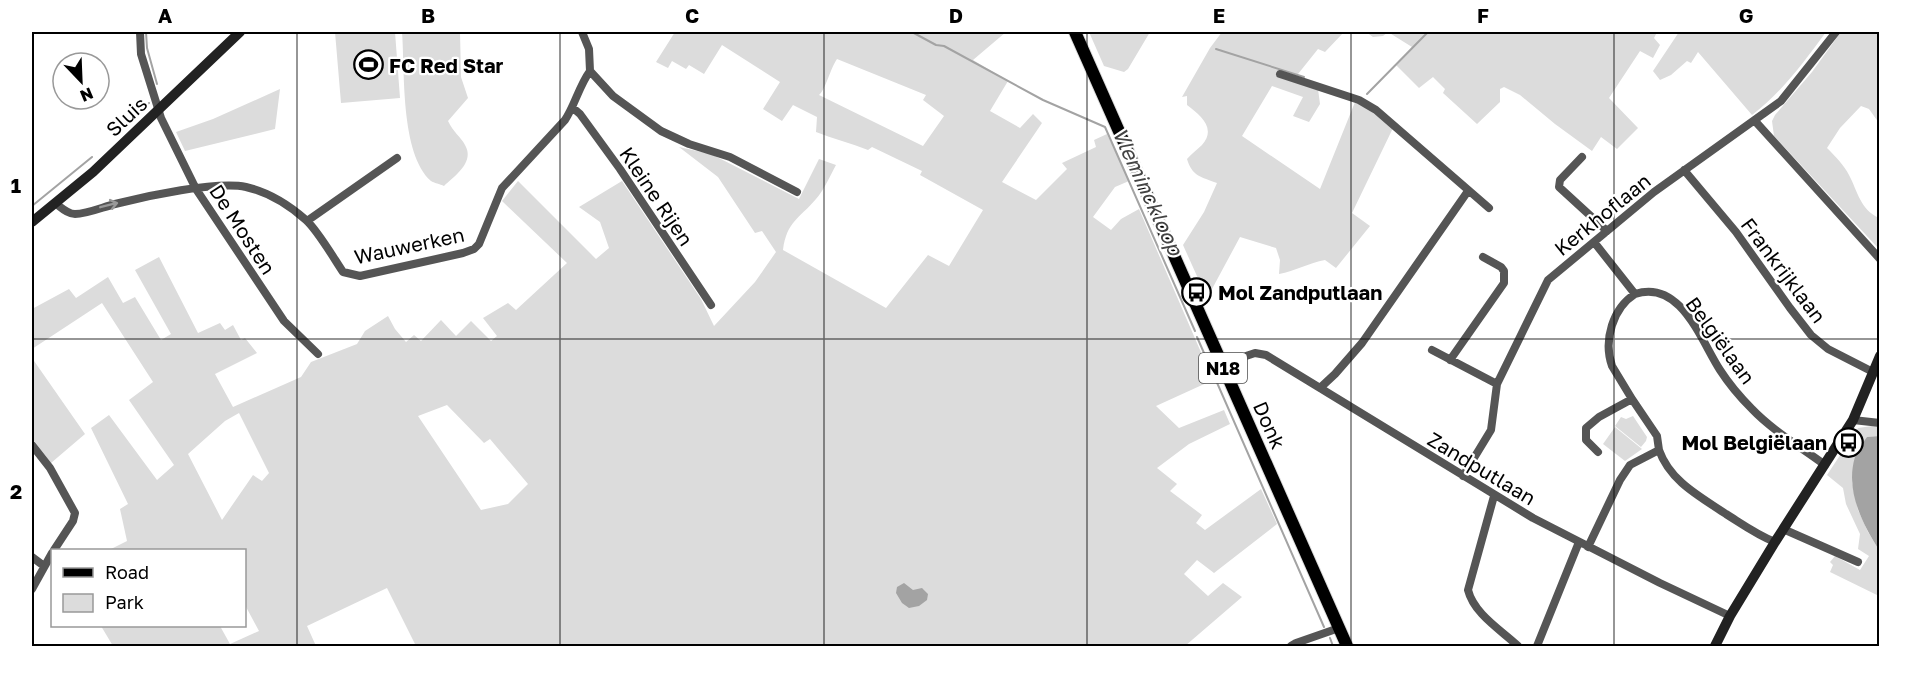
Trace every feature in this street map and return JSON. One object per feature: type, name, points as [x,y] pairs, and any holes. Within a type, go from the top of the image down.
[{"type":"main road","name":"Donk","points":[[1075,32],[1347,646]]},
{"type":"street","name":"De Mosten","points":[[140,32],[141,54],[158,110],[196,189],[284,321],[318,354]]},
{"type":"street","name":"Sluis","points":[[32,222],[93,172],[240,32]]},
{"type":"street","points":[[582,32],[589,49],[590,72],[613,96],[661,131],[688,144],[730,157],[797,192]]},
{"type":"street","name":"Kerkhoflaan","points":[[1463,476],[1491,430],[1497,384],[1548,280],[1648,196],[1781,101],[1836,32]]},
{"type":"street","name":"Wauwerken","points":[[55,203],[65,211],[74,214],[118,203],[196,189],[229,185],[245,187],[263,192],[308,222],[343,272],[350,275],[360,276],[474,249],[479,244],[502,188],[565,120],[573,108],[584,79],[590,72]]},
{"type":"street","points":[[1280,74],[1359,100],[1376,110],[1489,208]]},
{"type":"street","name":"Kleine Rijen","points":[[573,108],[620,169],[711,305]]},
{"type":"street","points":[[1755,121],[1880,259]]},
{"type":"street","points":[[1582,157],[1560,180],[1559,186],[1608,231]]},
{"type":"street","points":[[308,222],[397,158]]},
{"type":"street","name":"Frankrijklaan","points":[[1684,170],[1736,232],[1811,335],[1828,349],[1873,372]]},
{"type":"street","points":[[1320,388],[1358,349],[1468,191]]},
{"type":"street","points":[[1594,242],[1635,294],[1624,303],[1612,323],[1610,360],[1656,436],[1666,465],[1689,489],[1754,532],[1775,542]]},
{"type":"street","points":[[1450,360],[1504,283],[1504,271],[1483,257]]},
{"type":"street","name":"Belgiëlaan","points":[[1635,294],[1657,292],[1670,298],[1683,309],[1721,372],[1752,410],[1825,465]]},
{"type":"street","points":[[1432,350],[1497,384]]},
{"type":"street","name":"Zandputlaan","points":[[1222,364],[1255,353],[1266,355],[1494,496],[1579,542],[1730,616]]},
{"type":"street","points":[[1716,646],[1730,616],[1853,420],[1880,356]]},
{"type":"street","points":[[1598,452],[1586,440],[1586,428],[1599,417],[1632,399]]},
{"type":"street","points":[[1853,420],[1880,423]]},
{"type":"street","points":[[32,445],[50,468],[75,513],[73,521],[55,549]]},
{"type":"street","points":[[1588,546],[1620,480],[1630,465],[1659,450]]},
{"type":"street","points":[[1494,496],[1468,590],[1470,600],[1476,608],[1518,646]]},
{"type":"street","points":[[1783,530],[1858,562]]},
{"type":"street","points":[[1537,646],[1579,542]]},
{"type":"street","points":[[32,589],[51,555]]},
{"type":"street","points":[[32,557],[44,566]]},
{"type":"street","points":[[1291,646],[1339,628]]},
{"type":"green space","name":"FC Red Star","points":[[335,32],[395,32],[400,98],[341,103]]},
{"type":"green space","points":[[402,32],[460,32],[461,77],[468,98],[448,121],[465,145],[467,157],[466,163],[444,186],[431,181],[421,168],[414,151],[406,111]]},
{"type":"green space","points":[[675,32],[1006,32],[973,60],[1008,81],[990,111],[1020,128],[1033,114],[1042,123],[1002,182],[1036,200],[1067,169],[1062,163],[1096,147],[1094,140],[1107,134],[1129,181],[1115,187],[1093,217],[1111,230],[1121,219],[1139,209],[1213,380],[1156,406],[1179,428],[1224,410],[1230,424],[1189,444],[1157,468],[1177,484],[1170,491],[1202,515],[1196,523],[1205,530],[1261,489],[1277,524],[1214,573],[1197,560],[1184,574],[1208,596],[1223,583],[1242,597],[1185,646],[416,646],[387,588],[307,626],[316,646],[113,646],[102,627],[221,627],[230,644],[259,631],[246,607],[246,549],[111,549],[127,541],[120,509],[128,504],[91,428],[109,415],[157,480],[174,465],[129,400],[153,382],[102,303],[32,349],[32,309],[69,289],[76,298],[108,277],[123,303],[135,297],[161,340],[171,334],[135,270],[159,257],[198,333],[220,323],[225,330],[233,325],[241,340],[245,338],[257,353],[215,374],[233,407],[301,377],[311,362],[357,344],[365,331],[388,316],[406,342],[414,335],[421,341],[441,320],[456,336],[471,321],[491,341],[497,336],[483,318],[508,303],[516,310],[567,263],[502,201],[518,181],[596,259],[609,248],[600,222],[579,207],[622,181],[701,299],[714,326],[755,282],[776,252],[762,231],[755,233],[718,177],[679,147],[711,154],[799,199],[819,159],[836,165],[819,195],[791,226],[783,250],[886,308],[928,255],[949,266],[983,210],[920,175],[922,171],[872,147],[868,150],[816,132],[817,117],[793,105],[782,121],[763,109],[780,82],[722,45],[704,74],[689,65],[686,69],[672,61],[668,68],[656,62]],"holes":[[[837,59],[926,95],[923,100],[944,116],[923,146],[819,95]],[[447,405],[484,443],[490,439],[528,484],[508,504],[481,510],[418,416]],[[239,413],[269,473],[262,481],[253,475],[222,520],[188,454],[225,421]]]},
{"type":"green space","points":[[1089,32],[1150,32],[1124,72],[1104,66]]},
{"type":"green space","points":[[1222,32],[1344,32],[1325,52],[1318,49],[1294,79],[1318,89],[1320,104],[1309,122],[1293,116],[1303,97],[1272,86],[1242,136],[1320,189],[1355,102],[1393,128],[1352,213],[1370,226],[1336,268],[1325,260],[1279,274],[1280,260],[1276,248],[1240,237],[1212,289],[1201,285],[1183,245],[1204,212],[1217,183],[1198,175],[1189,165],[1187,159],[1202,145],[1208,133],[1205,122],[1187,105],[1187,96],[1182,97],[1210,48]]},
{"type":"green space","points":[[1366,32],[1388,32],[1383,36],[1373,37]]},
{"type":"green space","points":[[1388,32],[1657,32],[1654,38],[1660,45],[1653,58],[1640,51],[1609,98],[1638,128],[1617,149],[1601,137],[1592,151],[1520,95],[1504,87],[1500,89],[1500,102],[1477,124],[1443,93],[1445,89],[1433,77],[1419,88],[1396,65],[1412,47]]},
{"type":"green space","points":[[1679,32],[1826,32],[1783,87],[1752,115],[1698,52],[1691,63],[1687,61],[1671,75],[1660,80],[1653,71]]},
{"type":"green space","points":[[1841,32],[1879,32],[1879,123],[1869,109],[1861,106],[1840,128],[1827,148],[1847,171],[1860,200],[1879,218],[1879,249],[1774,136],[1772,121],[1775,115],[1812,72]]},
{"type":"green space","points":[[280,89],[275,129],[185,151],[176,132],[213,119]]},
{"type":"green space","points":[[32,358],[85,434],[51,463],[32,438]]},
{"type":"green space","points":[[1633,416],[1647,437],[1641,447],[1615,426],[1621,417],[1626,419]]},
{"type":"green space","points":[[1879,425],[1879,436],[1867,437],[1852,483],[1858,510],[1879,550],[1879,596],[1830,572],[1833,565],[1830,562],[1835,556],[1860,570],[1869,556],[1858,549],[1860,534],[1846,504],[1843,488],[1827,475],[1858,428]]},
{"type":"green space","points":[[1615,427],[1642,449],[1625,461],[1603,444]]},
{"type":"shaded area","points":[[1880,436],[1879,550],[1857,506],[1852,469],[1855,457],[1867,437]]},
{"type":"shaded area","points":[[904,583],[913,590],[922,588],[928,594],[927,600],[919,606],[909,608],[902,603],[896,593],[897,587]]},
{"type":"waterway","name":"Vleminckloop","points":[[146,32],[147,48],[157,84]]},
{"type":"waterway","name":"Vleminckloop","points":[[912,32],[936,45],[944,46],[1043,100],[1105,127],[1195,331]]},
{"type":"waterway","points":[[1367,94],[1428,32]]},
{"type":"waterway","points":[[1216,49],[1304,77]]},
{"type":"waterway","name":"Vleminckloop","points":[[125,125],[149,103]]},
{"type":"waterway","name":"Vleminckloop","points":[[32,206],[92,157]]},
{"type":"waterway","name":"Vleminckloop","points":[[1197,337],[1324,627]]},
{"type":"waterway","name":"Vleminckloop","points":[[1330,638],[1333,646]]},
{"type":"place","name":"FC Red Star","points":[[368,65]]},
{"type":"place","name":"Mol Zandputlaan","points":[[1197,292]]},
{"type":"place","name":"Mol Belgiëlaan","points":[[1848,442]]}]
